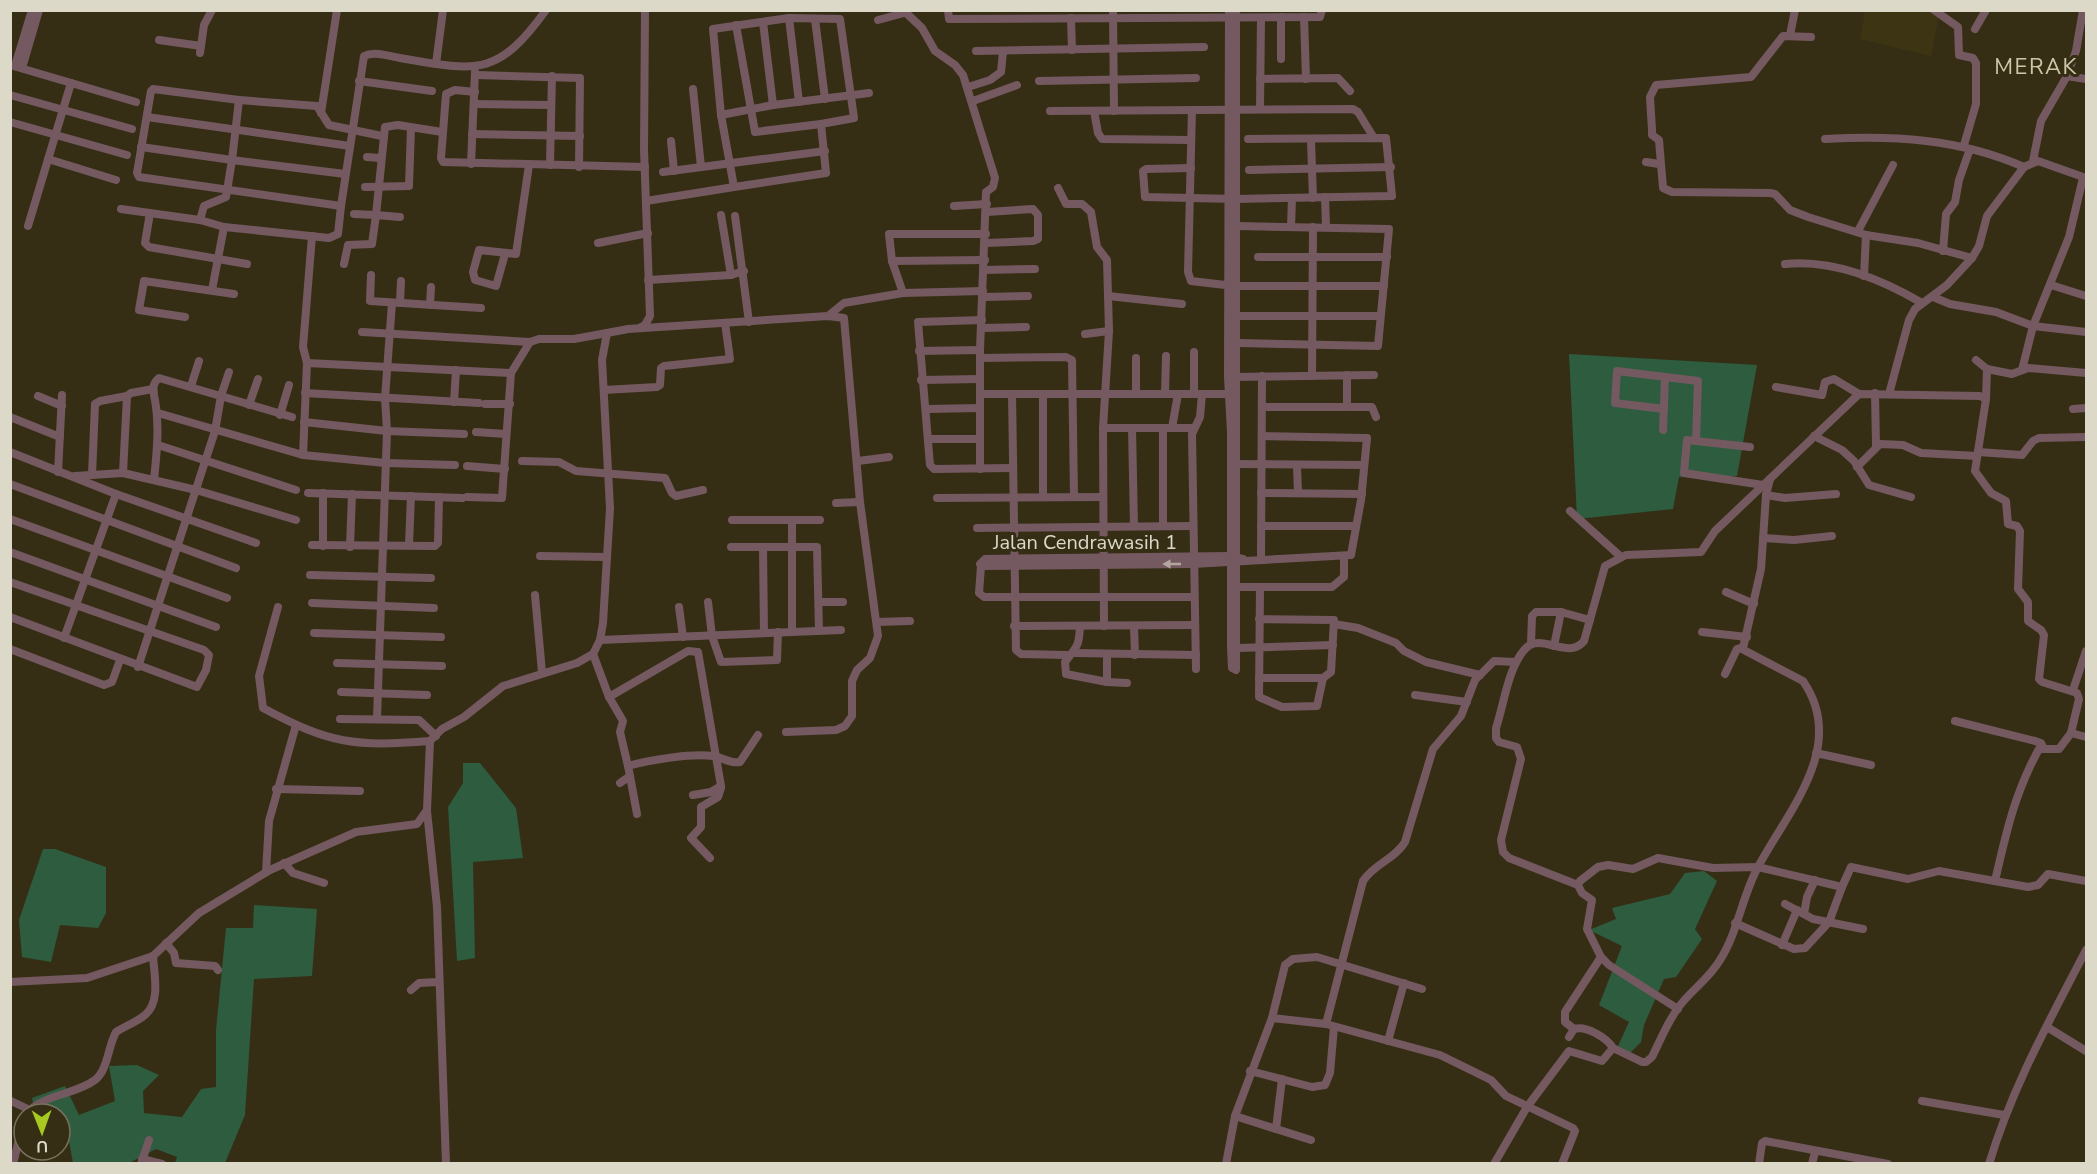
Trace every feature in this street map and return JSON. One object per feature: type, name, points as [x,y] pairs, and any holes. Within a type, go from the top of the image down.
[{"type":"street","points":[[159,40],[200,50],[204,25],[212,10]]},
{"type":"street","points":[[321,113],[337,10]]},
{"type":"street","points":[[436,64],[443,10]]},
{"type":"street","points":[[475,71],[509,54],[546,10]]},
{"type":"street","points":[[638,328],[645,325],[650,316],[645,167],[645,10]]},
{"type":"street","points":[[948,10],[949,19],[953,20],[1010,15],[1071,18],[1113,14],[1233,15],[1261,18],[1320,17],[1322,10]]},
{"type":"street","points":[[1790,35],[1795,10]]},
{"type":"street","points":[[1934,10],[1937,15],[1958,27],[1959,55],[1973,58],[1976,63],[1976,104],[1955,202],[1946,214],[1943,251]]},
{"type":"street","points":[[1975,28],[1986,10]]},
{"type":"street","points":[[1889,394],[1909,320],[1922,303],[1933,297],[1972,258],[1980,246],[1987,216],[2024,167],[2033,161],[2041,121],[2067,76],[2076,51],[2083,10]]},
{"type":"street","points":[[35,11],[16,66],[136,102]]},
{"type":"street","points":[[878,20],[904,12],[922,28],[935,51],[955,65],[973,101],[995,178],[993,187],[987,192],[980,354],[980,469]]},
{"type":"street","points":[[1113,14],[1114,111]]},
{"type":"street","points":[[1233,15],[1231,286],[1237,648],[1236,670],[1232,668],[1231,646],[1235,559]]},
{"type":"street","points":[[1281,17],[1281,59]]},
{"type":"street","points":[[1304,17],[1306,79]]},
{"type":"street","points":[[789,18],[799,102]]},
{"type":"street","points":[[734,187],[721,115],[712,31],[719,27],[789,18],[840,19],[851,95],[852,120],[756,132],[749,110],[736,25]]},
{"type":"street","points":[[1071,18],[1072,50]]},
{"type":"street","points":[[1260,110],[1261,18]]},
{"type":"street","points":[[815,19],[825,99]]},
{"type":"street","points":[[763,22],[773,105]]},
{"type":"street","points":[[1811,37],[1790,35],[1779,39],[1751,77],[1656,85],[1650,97],[1652,135],[1659,140],[1662,184],[1667,190],[1775,194],[1790,210],[1862,233],[1918,243],[1972,258]]},
{"type":"street","points":[[976,51],[1204,47]]},
{"type":"street","points":[[968,87],[990,80],[1001,72],[1003,51]]},
{"type":"street","points":[[121,209],[200,220],[225,227],[336,237],[362,60],[369,54],[475,71],[579,78],[579,167]]},
{"type":"street","points":[[471,164],[475,71]]},
{"type":"street","points":[[550,165],[552,76]]},
{"type":"street","points":[[2067,76],[2086,79]]},
{"type":"street","points":[[1039,81],[1196,78]]},
{"type":"street","points":[[1260,79],[1338,78],[1350,91]]},
{"type":"street","points":[[359,81],[432,91]]},
{"type":"street","points":[[27,226],[71,82]]},
{"type":"street","points":[[973,101],[1017,85]]},
{"type":"street","points":[[341,206],[139,177],[137,173],[141,147],[153,89],[239,100],[317,106],[329,125],[382,136]]},
{"type":"street","points":[[693,89],[701,167]]},
{"type":"street","points":[[475,92],[455,90],[446,94],[442,161],[471,164],[645,167]]},
{"type":"street","points":[[721,115],[773,105],[869,93]]},
{"type":"street","points":[[10,95],[132,129]]},
{"type":"street","points":[[200,220],[204,206],[224,199],[228,191],[239,100]]},
{"type":"street","points":[[474,104],[551,105]]},
{"type":"street","points":[[1050,111],[1353,109],[1358,112],[1374,138]]},
{"type":"street","points":[[1192,110],[1189,278],[1195,283],[1231,286],[1384,286]]},
{"type":"street","points":[[1094,111],[1098,133],[1102,140],[1191,140]]},
{"type":"street","points":[[147,117],[350,146]]},
{"type":"street","points":[[10,122],[127,155]]},
{"type":"street","points":[[646,201],[824,175],[827,170],[821,124]]},
{"type":"street","points":[[344,264],[348,246],[372,244],[379,188],[382,136],[385,127],[390,125],[442,132]]},
{"type":"street","points":[[365,187],[409,186],[411,128]]},
{"type":"street","points":[[472,134],[580,136]]},
{"type":"street","points":[[1825,140],[1914,138],[1967,147],[2024,167]]},
{"type":"street","points":[[1191,168],[1143,171],[1145,197],[1391,198],[1393,192],[1387,139],[1248,139]]},
{"type":"street","points":[[1311,140],[1313,198]]},
{"type":"street","points":[[671,141],[674,171]]},
{"type":"street","points":[[141,147],[345,174]]},
{"type":"street","points":[[663,172],[825,152]]},
{"type":"street","points":[[367,157],[380,158]]},
{"type":"street","points":[[48,159],[117,180]]},
{"type":"street","points":[[2022,370],[2033,326],[2069,237],[2085,178],[2033,161]]},
{"type":"street","points":[[1646,162],[1659,164]]},
{"type":"street","points":[[505,254],[496,286],[475,280],[473,276],[477,252],[483,250],[516,254],[529,165]]},
{"type":"street","points":[[1864,276],[1862,233],[1893,165]]},
{"type":"street","points":[[1249,170],[1391,167]]},
{"type":"street","points":[[1058,188],[1066,204],[1082,204],[1091,212],[1097,246],[1107,260],[1109,331],[1103,428],[1104,626]]},
{"type":"street","points":[[1325,197],[1326,226]]},
{"type":"street","points":[[1292,198],[1292,227]]},
{"type":"street","points":[[1232,377],[1237,343],[1231,286],[1236,226],[1233,199]]},
{"type":"street","points":[[903,293],[892,261],[888,238],[893,232],[986,239],[1033,241],[1038,239],[1038,215],[1033,209],[954,206]]},
{"type":"street","points":[[150,213],[147,246],[247,264]]},
{"type":"street","points":[[354,214],[400,217]]},
{"type":"street","points":[[721,215],[731,275]]},
{"type":"street","points":[[735,216],[749,322]]},
{"type":"street","points":[[1236,226],[1387,228],[1387,257],[1379,316],[1378,346],[1312,347],[1237,343]]},
{"type":"street","points":[[212,290],[225,227]]},
{"type":"street","points":[[1312,376],[1313,227]]},
{"type":"street","points":[[597,243],[648,232]]},
{"type":"street","points":[[303,455],[307,363],[303,347],[312,236]]},
{"type":"street","points":[[1258,257],[1387,257]]},
{"type":"street","points":[[892,261],[985,260]]},
{"type":"street","points":[[1785,264],[1816,263],[1864,276],[1922,303]]},
{"type":"street","points":[[984,270],[1035,269]]},
{"type":"street","points":[[648,280],[731,275],[744,271]]},
{"type":"street","points":[[371,275],[370,301],[481,308]]},
{"type":"street","points":[[185,317],[139,310],[144,281],[234,294]]},
{"type":"street","points":[[377,719],[380,664],[380,577],[387,431],[385,398],[390,334],[401,281]]},
{"type":"street","points":[[2051,285],[2086,296]]},
{"type":"street","points":[[430,305],[431,287]]},
{"type":"street","points":[[828,316],[844,303],[903,293],[1028,296]]},
{"type":"street","points":[[1108,296],[1182,304]]},
{"type":"street","points":[[1933,297],[1950,304],[1996,312],[2033,326],[2086,332]]},
{"type":"street","points":[[362,332],[530,342],[574,339],[638,328],[828,316],[844,318],[847,326],[860,502],[878,636],[870,658],[857,670],[852,681],[852,716],[845,726],[836,730],[786,732]]},
{"type":"street","points":[[1235,316],[1379,316]]},
{"type":"street","points":[[1012,468],[931,468],[921,380],[918,322],[1026,327]]},
{"type":"street","points":[[604,390],[657,387],[660,385],[661,368],[664,366],[728,360],[730,354],[725,323]]},
{"type":"street","points":[[1085,333],[1109,331]]},
{"type":"street","points":[[278,607],[259,676],[262,705],[296,725],[330,739],[355,744],[376,745],[433,738],[503,686],[577,663],[593,654],[600,640],[607,557],[609,474],[602,360],[607,333]]},
{"type":"street","points":[[308,493],[502,498],[511,372],[530,342]]},
{"type":"street","points":[[919,351],[1070,357],[1073,363],[1074,394],[1074,496]]},
{"type":"street","points":[[1194,352],[1200,417],[1192,428],[1196,669]]},
{"type":"street","points":[[1165,394],[1166,356]]},
{"type":"street","points":[[1136,358],[1136,394]]},
{"type":"street","points":[[1976,360],[1987,369],[2012,374],[2022,370],[2086,373]]},
{"type":"street","points":[[191,386],[199,361]]},
{"type":"street","points":[[307,363],[511,372]]},
{"type":"street","points":[[1987,369],[1986,399],[1976,474],[1991,493],[2006,501],[2008,524],[2017,526],[2020,531],[2018,589],[2028,602],[2028,621],[2044,635],[2039,679],[2042,682],[2073,690],[2079,699],[2071,733],[2059,749],[2039,748],[2021,780],[2009,818],[1995,881]]},
{"type":"street","points":[[454,402],[456,370]]},
{"type":"street","points":[[1664,410],[1615,403],[1617,371],[1698,381],[1696,441]]},
{"type":"street","points":[[138,667],[215,431],[221,396],[229,372]]},
{"type":"street","points":[[1347,375],[1347,408]]},
{"type":"street","points":[[1232,377],[1374,375]]},
{"type":"street","points":[[1261,558],[1262,376]]},
{"type":"street","points":[[154,480],[158,446],[158,413],[153,389],[154,382],[161,377],[292,417]]},
{"type":"street","points":[[1663,430],[1665,377]]},
{"type":"street","points":[[249,405],[258,379]]},
{"type":"street","points":[[921,380],[980,379]]},
{"type":"street","points":[[1776,387],[1821,395],[1825,382],[1834,379],[1859,394],[1986,399]]},
{"type":"street","points":[[280,415],[289,385]]},
{"type":"street","points":[[92,475],[95,404],[100,400],[153,389]]},
{"type":"street","points":[[305,393],[510,404]]},
{"type":"street","points":[[1857,467],[1876,445],[1875,393]]},
{"type":"street","points":[[58,472],[62,394]]},
{"type":"street","points":[[980,394],[1232,394]]},
{"type":"street","points":[[1012,394],[1014,626],[1017,653],[1066,654]]},
{"type":"street","points":[[1042,496],[1043,394]]},
{"type":"street","points":[[1173,428],[1178,394]]},
{"type":"street","points":[[1531,644],[1573,650],[1580,647],[1584,641],[1605,566],[1620,556],[1701,552],[1715,531],[1859,394]]},
{"type":"street","points":[[38,396],[62,406]]},
{"type":"street","points":[[123,473],[127,396]]},
{"type":"street","points":[[1263,407],[1372,408],[1376,417]]},
{"type":"street","points":[[926,409],[980,408]]},
{"type":"street","points":[[2073,409],[2086,408]]},
{"type":"street","points":[[158,413],[303,455],[386,463],[455,465]]},
{"type":"street","points":[[10,417],[60,437]]},
{"type":"street","points":[[304,422],[387,431],[464,434]]},
{"type":"street","points":[[1103,428],[1192,428]]},
{"type":"street","points":[[1132,428],[1134,526]]},
{"type":"street","points":[[1163,428],[1163,526]]},
{"type":"street","points":[[476,432],[506,434]]},
{"type":"street","points":[[1236,587],[1332,587],[1344,577],[1344,556],[1352,554],[1362,494],[1368,443],[1366,436],[1262,436]]},
{"type":"street","points":[[1814,436],[1842,450],[1857,467],[1869,486],[1911,497]]},
{"type":"street","points":[[1876,445],[1902,445],[1921,453],[2022,455],[2032,441],[2039,438],[2086,436]]},
{"type":"street","points":[[929,439],[980,439]]},
{"type":"street","points":[[1750,447],[1687,440],[1684,473],[1766,482]]},
{"type":"street","points":[[158,446],[296,490]]},
{"type":"street","points":[[10,452],[186,520],[256,543]]},
{"type":"street","points":[[858,461],[889,457]]},
{"type":"street","points":[[522,461],[559,462],[571,470],[665,478],[672,493],[676,496],[703,490]]},
{"type":"street","points":[[1233,464],[1364,465]]},
{"type":"street","points":[[1297,465],[1298,493]]},
{"type":"street","points":[[467,466],[505,470]]},
{"type":"street","points":[[70,476],[123,473],[196,490],[296,520]]},
{"type":"street","points":[[1743,648],[1761,569],[1766,482]]},
{"type":"street","points":[[10,484],[236,568]]},
{"type":"street","points":[[1262,492],[1362,494]]},
{"type":"street","points":[[323,493],[323,546]]},
{"type":"street","points":[[64,638],[116,494]]},
{"type":"street","points":[[350,547],[352,494]]},
{"type":"street","points":[[1766,495],[1785,498],[1836,494]]},
{"type":"street","points":[[409,545],[411,496]]},
{"type":"street","points":[[312,545],[433,546],[438,543],[439,497]]},
{"type":"street","points":[[937,498],[1103,497]]},
{"type":"street","points":[[836,503],[860,502]]},
{"type":"street","points":[[1570,511],[1620,556]]},
{"type":"street","points":[[10,519],[227,598]]},
{"type":"street","points":[[732,520],[820,520]]},
{"type":"street","points":[[792,520],[792,632]]},
{"type":"street","points":[[977,528],[1192,526]]},
{"type":"street","points":[[1261,526],[1356,526]]},
{"type":"street","points":[[1763,538],[1794,540],[1832,536]]},
{"type":"street","points":[[731,547],[818,548],[819,631]]},
{"type":"street","points":[[763,548],[764,633]]},
{"type":"street","points":[[10,552],[216,627]]},
{"type":"street","points":[[540,556],[607,557]]},
{"type":"street","name":"Jalan Cendrawasih 1","points":[[1014,596],[981,596],[979,593],[981,566],[1013,562],[1193,561],[1344,556]]},
{"type":"street","points":[[310,575],[431,578]]},
{"type":"street","points":[[10,582],[204,650],[209,655],[209,662],[197,687],[138,667],[10,617]]},
{"type":"street","points":[[1260,588],[1259,698],[1282,707],[1317,706],[1323,678]]},
{"type":"street","points":[[1726,592],[1754,604]]},
{"type":"street","points":[[536,595],[542,672]]},
{"type":"street","points":[[1014,596],[1194,597]]},
{"type":"street","points":[[708,602],[712,636],[721,662],[776,660],[778,632]]},
{"type":"street","points":[[819,602],[843,602]]},
{"type":"street","points":[[312,603],[434,608]]},
{"type":"street","points":[[679,607],[683,637]]},
{"type":"street","points":[[1590,620],[1561,612],[1539,612],[1532,616],[1531,644],[1516,662],[1496,728],[1496,738],[1499,742],[1517,747],[1520,750],[1521,759],[1501,840],[1503,852],[1509,858],[1578,885],[1582,893],[1592,900],[1587,929],[1601,957],[1609,965],[1678,1009]]},
{"type":"street","points":[[1554,646],[1561,612]]},
{"type":"street","points":[[1259,619],[1333,619],[1334,624],[1331,672],[1323,678],[1259,678]]},
{"type":"street","points":[[877,622],[910,621]]},
{"type":"street","points":[[1334,624],[1358,628],[1396,643],[1404,651],[1426,662],[1480,675]]},
{"type":"street","points":[[1014,626],[1195,626]]},
{"type":"street","points":[[1080,626],[1076,653],[1065,662],[1067,676],[1127,683]]},
{"type":"street","points":[[1134,626],[1135,654]]},
{"type":"street","points":[[600,640],[841,630]]},
{"type":"street","points":[[1702,632],[1747,637]]},
{"type":"street","points":[[314,633],[441,637]]},
{"type":"street","points":[[1237,648],[1333,645]]},
{"type":"street","points":[[1601,957],[1565,1012],[1565,1022],[1571,1033],[1581,1028],[1601,1037],[1613,1048],[1646,1062],[1678,1009],[1721,959],[1758,867],[1808,785],[1816,753],[1818,716],[1810,691],[1803,681],[1743,648],[1737,649],[1725,674]]},
{"type":"street","points":[[10,649],[104,685],[112,682],[120,660]]},
{"type":"street","points":[[609,697],[688,651],[696,650],[699,656],[721,788],[718,797],[701,807],[700,827],[690,838],[710,858]]},
{"type":"street","points":[[2073,690],[2086,651]]},
{"type":"street","points":[[1076,653],[1196,655]]},
{"type":"street","points":[[593,654],[609,697],[623,722],[620,732],[637,814]]},
{"type":"street","points":[[1107,654],[1107,682]]},
{"type":"street","points":[[1250,1071],[1312,1087],[1325,1085],[1332,1064],[1330,1025],[1342,964],[1363,881],[1367,874],[1400,851],[1405,842],[1433,749],[1461,716],[1480,675],[1494,661],[1516,662]]},
{"type":"street","points":[[337,663],[442,666]]},
{"type":"street","points":[[341,692],[427,695]]},
{"type":"street","points":[[1415,695],[1467,702]]},
{"type":"street","points":[[340,720],[419,720],[433,738],[427,810],[437,908],[446,1164]]},
{"type":"street","points":[[1955,721],[2036,741],[2043,744],[2043,747]]},
{"type":"street","points":[[266,872],[269,821],[276,789],[296,725]]},
{"type":"street","points":[[2071,733],[2086,737]]},
{"type":"street","points":[[628,766],[646,761],[716,756],[731,763],[740,762],[758,735]]},
{"type":"street","points":[[1816,753],[1871,765]]},
{"type":"street","points":[[620,783],[630,776]]},
{"type":"street","points":[[693,795],[721,788]]},
{"type":"street","points":[[276,789],[360,791]]},
{"type":"street","points":[[10,982],[79,980],[153,956],[199,913],[266,872],[365,830],[417,824],[427,810]]},
{"type":"street","points":[[1578,885],[1598,867],[1608,865],[1640,868],[1658,858],[1713,868],[1758,867],[1842,887]]},
{"type":"street","points":[[284,863],[293,873],[324,883]]},
{"type":"street","points":[[1735,924],[1782,945],[1794,949],[1805,948],[1829,922],[1851,867],[1908,879],[1939,871],[2034,887],[2048,874],[2086,881]]},
{"type":"street","points":[[1782,945],[1801,912],[1815,880]]},
{"type":"street","points":[[1785,904],[1813,919],[1863,929]]},
{"type":"street","points":[[166,943],[174,953],[176,963],[215,966],[218,970]]},
{"type":"street","points":[[1989,1164],[2004,1115],[2027,1062],[2086,950]]},
{"type":"street","points":[[49,1102],[87,1084],[101,1073],[116,1032],[144,1016],[152,1006],[155,993],[153,956]]},
{"type":"street","points":[[1226,1164],[1235,1116],[1250,1071],[1272,1018],[1283,969],[1288,961],[1307,956],[1422,988]]},
{"type":"street","points":[[411,990],[419,983],[438,982]]},
{"type":"street","points":[[1388,1041],[1404,983]]},
{"type":"street","points":[[1272,1018],[1330,1025],[1440,1055],[1491,1080],[1504,1095],[1575,1130],[1562,1164]]},
{"type":"street","points":[[2047,1027],[2086,1051]]},
{"type":"street","points":[[1494,1164],[1527,1107],[1569,1051],[1602,1060],[1613,1048]]},
{"type":"street","points":[[1276,1129],[1282,1079]]},
{"type":"street","points":[[1922,1101],[2004,1115]]},
{"type":"street","points":[[1235,1116],[1311,1140]]},
{"type":"street","points":[[149,1140],[141,1161],[162,1164]]},
{"type":"street","points":[[1759,1164],[1762,1143],[1765,1141],[1888,1164]]},
{"type":"street","points":[[1812,1164],[1815,1152]]},
{"type":"shaded area","points":[[1865,11],[1940,11],[1931,56],[1860,39]]},
{"type":"green space","points":[[1569,354],[1757,365],[1737,476],[1679,477],[1673,509],[1577,519]]},
{"type":"green space","points":[[463,763],[480,763],[516,808],[523,858],[473,862],[475,958],[457,961],[448,807],[463,783]]},
{"type":"green space","points":[[43,849],[55,849],[106,867],[106,913],[98,928],[60,925],[51,962],[22,957],[19,920]]},
{"type":"green space","points":[[1704,871],[1717,881],[1695,929],[1702,939],[1676,977],[1664,979],[1644,1025],[1641,1042],[1630,1053],[1618,1046],[1629,1022],[1599,1005],[1622,946],[1589,930],[1616,919],[1612,908],[1670,894],[1685,873]]},
{"type":"green space","points":[[254,905],[317,909],[312,976],[254,979],[245,1115],[225,1163],[175,1163],[177,1157],[156,1149],[129,1163],[73,1163],[72,1102],[33,1102],[32,1098],[65,1086],[79,1115],[115,1101],[109,1066],[137,1065],[159,1075],[143,1091],[144,1113],[182,1117],[201,1089],[216,1087],[216,1030],[226,928],[253,928]]},
{"type":"district","name":"MERAK","points":[[2036,66]]}]
